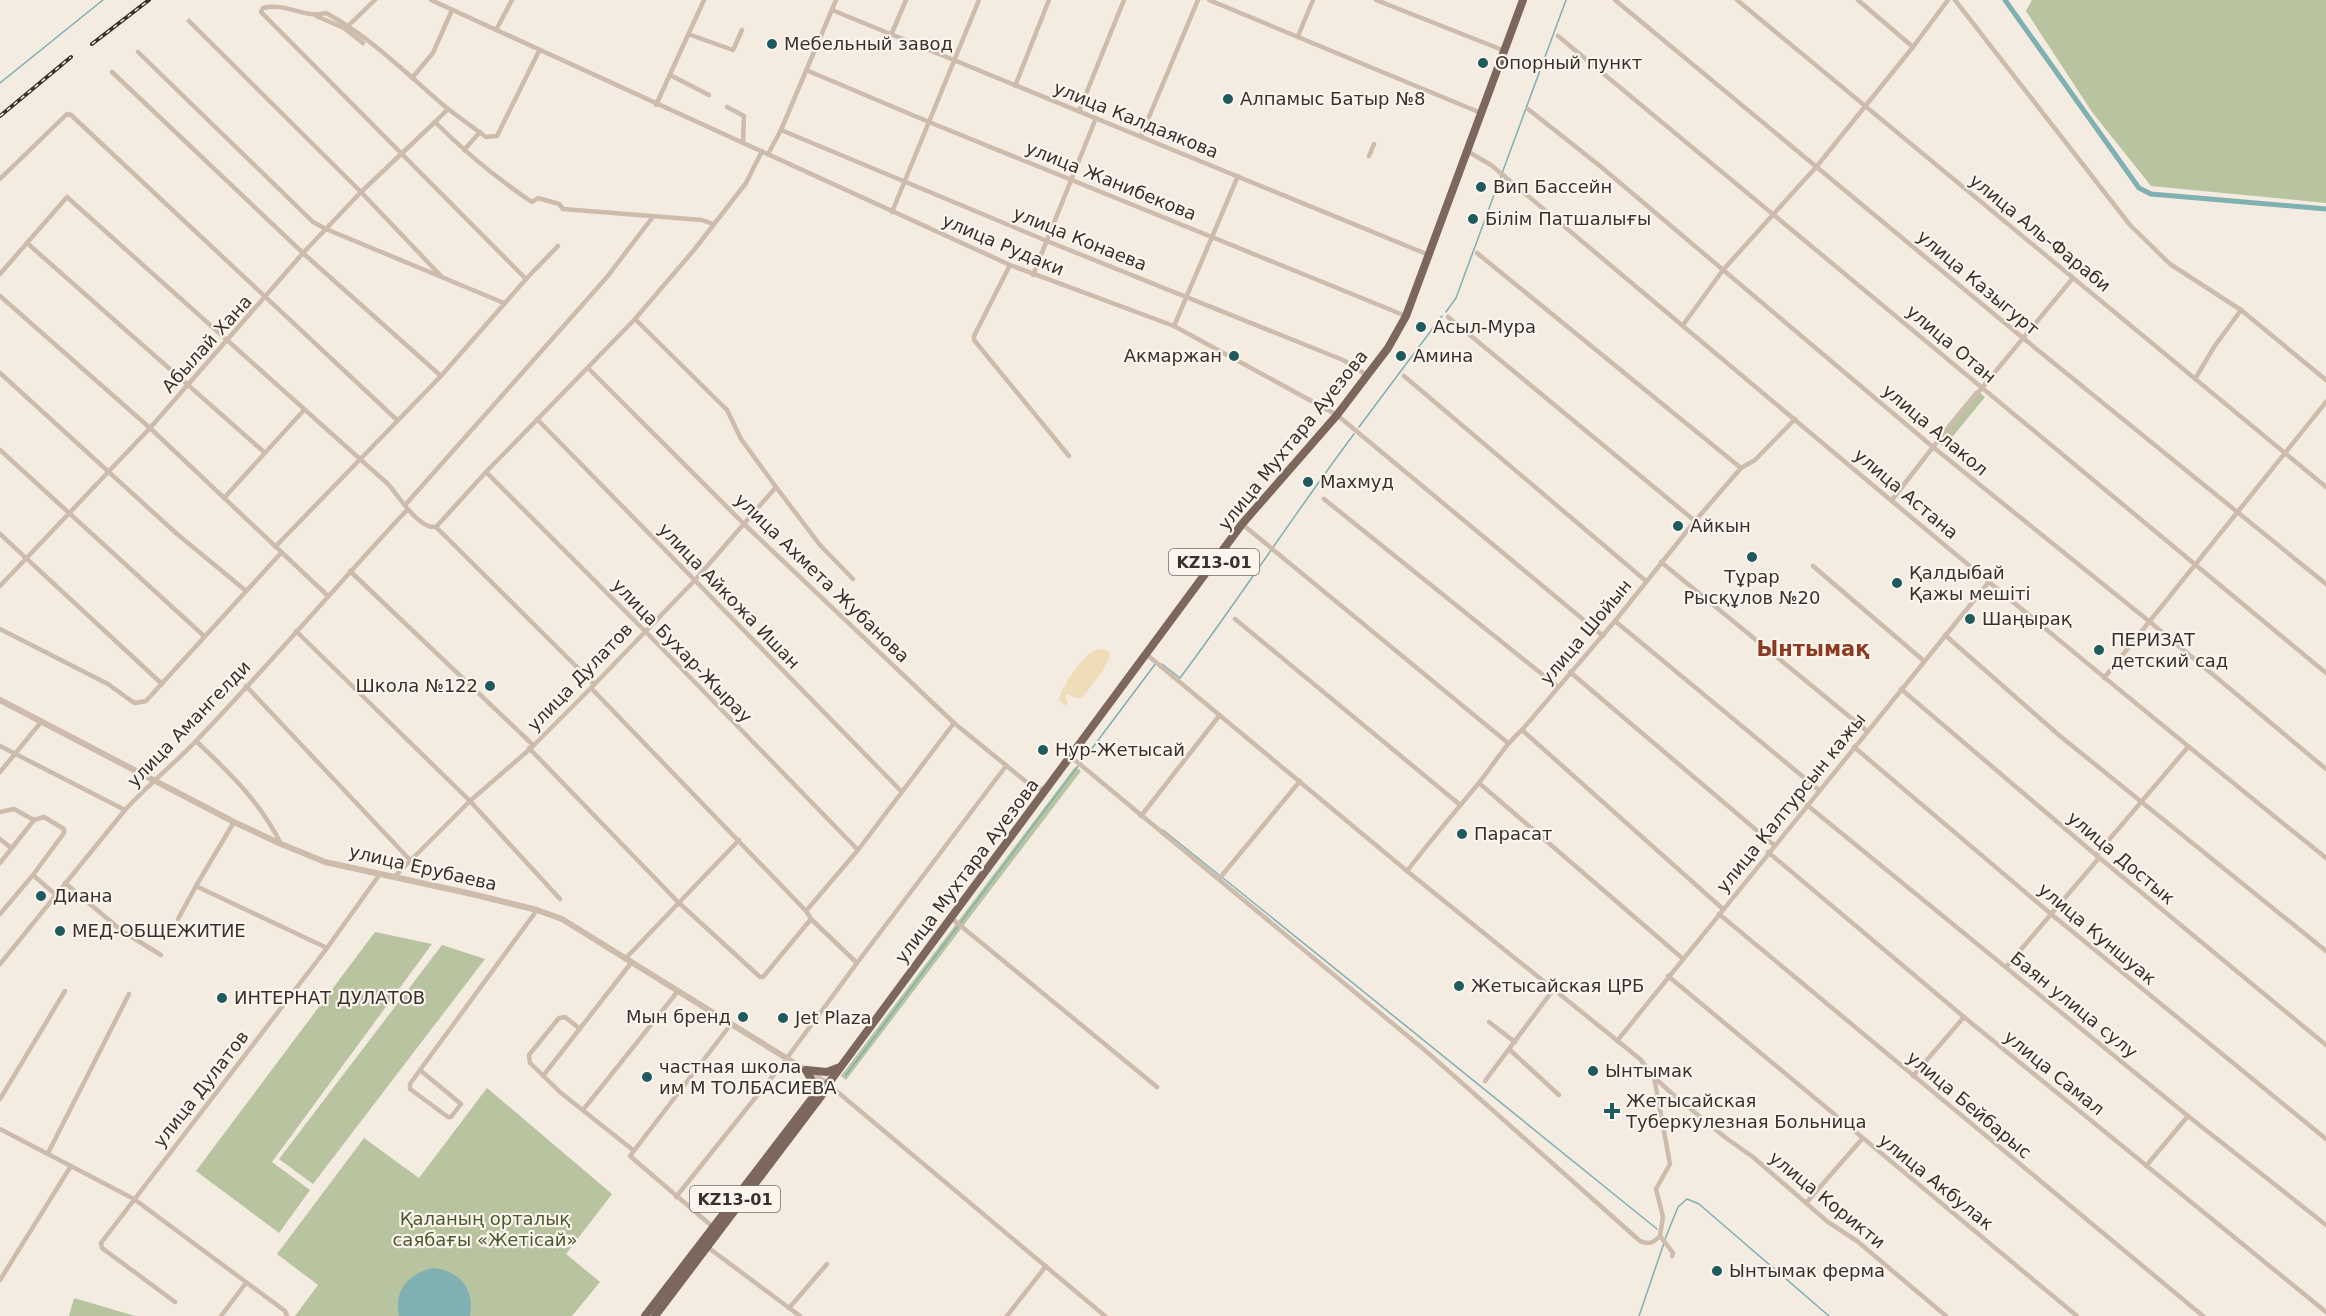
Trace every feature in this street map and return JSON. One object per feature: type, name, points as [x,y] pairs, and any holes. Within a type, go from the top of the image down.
[{"type":"main road","name":"улица Мухтара Ауезова","points":[[716,1230],[825,1092],[828,1084],[950,917],[1049,787],[1242,524],[1336,415],[1388,348],[1406,316],[1430,256],[1523,0]]},
{"type":"main road","points":[[806,1070],[827,1072],[841,1066]]},
{"type":"main road","points":[[806,1070],[813,1083],[814,1096]]},
{"type":"main road","name":"улица Мухтара Ауезова","points":[[655,1316],[814,1096],[820,1088],[828,1084]]},
{"type":"main road","name":"улица Мухтара Ауезова","points":[[645,1316],[705,1245]]},
{"type":"street","points":[[349,25],[375,0]]},
{"type":"street","name":"улица Рудаки","points":[[431,0],[656,105],[765,152],[1032,275],[1174,326],[1336,415],[1602,636]]},
{"type":"street","points":[[412,78],[433,53],[450,9],[448,0]]},
{"type":"street","points":[[496,30],[512,0]]},
{"type":"street","points":[[656,105],[704,0]]},
{"type":"street","points":[[436,528],[486,472],[635,319],[694,250],[746,183],[781,130],[836,0]]},
{"type":"street","points":[[891,35],[906,0]]},
{"type":"street","points":[[892,212],[979,0]]},
{"type":"street","points":[[1015,86],[1049,0]]},
{"type":"street","points":[[1079,111],[1124,0]]},
{"type":"street","points":[[1141,136],[1198,0]]},
{"type":"street","points":[[1209,0],[1481,113]]},
{"type":"street","points":[[1298,36],[1313,0]]},
{"type":"street","points":[[1376,0],[1505,52]]},
{"type":"street","name":"улица Казыгурт","points":[[1615,0],[2023,338],[2326,584]]},
{"type":"street","name":"улица Аль-Фараби","points":[[1737,0],[2326,487]]},
{"type":"street","points":[[1858,0],[1913,47]]},
{"type":"street","points":[[1683,325],[1723,270],[1817,166],[1948,0]]},
{"type":"street","points":[[1955,0],[2130,225],[2170,264],[2241,310],[2326,380]]},
{"type":"street","points":[[363,43],[344,28],[294,8],[277,6],[261,10],[526,279]]},
{"type":"street","name":"улица Калдаякова","points":[[832,10],[1430,256]]},
{"type":"street","points":[[316,16],[326,13],[349,25],[389,56],[448,110],[491,138],[500,133],[539,51]]},
{"type":"street","points":[[189,21],[361,192],[443,278]]},
{"type":"street","points":[[688,34],[729,50],[734,48],[742,30]]},
{"type":"street","name":"улица Отан","points":[[1558,36],[2326,673]]},
{"type":"street","points":[[138,52],[313,222],[504,303]]},
{"type":"street","name":"улица Жанибекова","points":[[806,70],[1406,316]]},
{"type":"street","points":[[112,72],[303,253],[441,376]]},
{"type":"street","points":[[670,75],[709,95]]},
{"type":"street","points":[[727,107],[744,116],[743,143]]},
{"type":"street","name":"улица Алакол","points":[[1528,109],[1600,166],[1933,447],[2150,622],[2326,769]]},
{"type":"street","name":"Абылай Хана","points":[[0,586],[150,428],[303,253],[361,192],[448,110]]},
{"type":"street","points":[[0,179],[67,114],[71,115],[397,420]]},
{"type":"street","points":[[1032,275],[1096,118]]},
{"type":"street","points":[[435,122],[496,177],[532,202],[538,198],[558,204],[563,209],[652,218],[702,220],[713,224]]},
{"type":"street","name":"улица Конаева","points":[[781,130],[1047,241],[1343,360],[1367,375]]},
{"type":"street","points":[[464,150],[480,132]]},
{"type":"street","points":[[1369,156],[1374,144]]},
{"type":"street","name":"улица Астана","points":[[1467,151],[1502,174],[1988,582],[2326,858]]},
{"type":"street","points":[[1174,326],[1238,176]]},
{"type":"street","points":[[0,274],[67,198],[388,484],[406,507],[428,527],[436,528],[592,686],[806,911],[811,919],[856,963]]},
{"type":"street","name":"улица Амангелди","points":[[0,964],[2,957],[125,810],[146,786],[155,781],[196,741],[328,596],[607,277],[652,218]]},
{"type":"street","points":[[27,243],[190,384],[264,452]]},
{"type":"street","points":[[275,547],[441,376],[504,303],[558,246]]},
{"type":"street","points":[[1477,253],[1741,468]]},
{"type":"street","points":[[1010,265],[974,340],[1069,456]]},
{"type":"street","points":[[1892,500],[2073,278]]},
{"type":"street","points":[[0,296],[150,428],[328,596]]},
{"type":"street","points":[[2195,379],[2214,347],[2241,310]]},
{"type":"street","points":[[1448,317],[1695,521]]},
{"type":"street","points":[[635,319],[727,410],[741,439],[776,487],[820,545],[853,579]]},
{"type":"street","name":"улица Ахмета Жубанова","points":[[588,368],[744,524],[954,723],[1029,783],[1041,789],[1049,787]]},
{"type":"street","points":[[0,373],[177,534],[245,590]]},
{"type":"street","points":[[1404,376],[1646,581]]},
{"type":"street","points":[[2104,678],[2326,402]]},
{"type":"street","points":[[224,498],[304,410]]},
{"type":"street","name":"улица Шойын","points":[[1407,871],[1459,804],[1479,783],[1508,743],[1522,730],[1615,621],[1695,521],[1741,468],[1755,460],[1795,418]]},
{"type":"street","name":"улица Айкожа Ишан","points":[[537,419],[902,792]]},
{"type":"street","points":[[0,450],[204,636]]},
{"type":"street","name":"улица Бухар-Жырау","points":[[486,472],[858,850]]},
{"type":"street","name":"улица Дулатов","points":[[394,877],[470,801],[531,748],[592,686],[695,580],[776,487]]},
{"type":"street","points":[[1324,499],[1558,687]]},
{"type":"street","points":[[1242,524],[1508,743]]},
{"type":"street","points":[[0,534],[162,684]]},
{"type":"street","points":[[0,629],[108,684],[135,703],[146,701],[281,553]]},
{"type":"street","points":[[1661,562],[1867,731]]},
{"type":"street","points":[[1813,566],[1924,661]]},
{"type":"street","points":[[350,571],[531,748],[678,902],[760,977],[811,919]]},
{"type":"street","name":"улица Калтурсын кажы","points":[[1617,1041],[1682,957],[1988,582]]},
{"type":"street","points":[[1235,619],[1459,804]]},
{"type":"street","points":[[1615,621],[1819,790]]},
{"type":"street","points":[[296,631],[470,801],[561,899]]},
{"type":"street","points":[[1945,635],[2060,736],[2326,951]]},
{"type":"street","name":"улица Корикти","points":[[1146,654],[1407,871],[1640,1059],[1654,1077],[1726,1138],[1753,1157],[1828,1222],[1857,1241],[1946,1316]]},
{"type":"street","points":[[1570,672],[1774,845]]},
{"type":"street","points":[[246,686],[410,860]]},
{"type":"street","name":"улица Достык","points":[[1900,689],[2097,857],[2326,1045]]},
{"type":"street","name":"улица Ерубаева","points":[[0,700],[234,822],[325,862],[537,910],[562,919],[828,1084]]},
{"type":"street","points":[[1142,814],[1219,716]]},
{"type":"street","points":[[0,772],[42,722]]},
{"type":"street","points":[[806,911],[858,850],[954,723]]},
{"type":"street","points":[[1522,730],[1723,909]]},
{"type":"street","points":[[196,741],[240,782],[270,821],[281,844]]},
{"type":"street","points":[[0,746],[125,810]]},
{"type":"street","name":"улица Куншуак","points":[[1854,747],[2051,914],[2326,1139]]},
{"type":"street","points":[[2006,967],[2188,747]]},
{"type":"street","points":[[1070,756],[1427,1052],[1640,1241],[1647,1244],[1663,1239]]},
{"type":"street","points":[[676,1197],[787,1058],[856,963],[1006,766]]},
{"type":"street","points":[[1219,879],[1300,781]]},
{"type":"street","points":[[1479,783],[1682,957]]},
{"type":"street","name":"Баян улица сулу","points":[[1807,804],[2188,1116],[2326,1225]]},
{"type":"street","points":[[0,812],[14,809],[34,820]]},
{"type":"street","points":[[0,863],[34,820],[44,817],[64,831],[33,875],[0,914]]},
{"type":"street","points":[[178,919],[234,822]]},
{"type":"street","points":[[0,838],[11,848]]},
{"type":"street","points":[[543,1076],[580,1029],[628,961],[678,902],[738,840]]},
{"type":"street","name":"улица Самал","points":[[1768,852],[1964,1017],[2326,1312]]},
{"type":"street","name":"улица Дулатов","points":[[175,1302],[100,1246],[327,948],[380,874]]},
{"type":"street","points":[[33,875],[56,895]]},
{"type":"street","points":[[65,883],[122,931],[161,956]]},
{"type":"street","points":[[196,886],[327,948]]},
{"type":"street","points":[[420,1070],[461,1104],[451,1117],[410,1089],[410,1084],[420,1070],[537,910]]},
{"type":"street","name":"улица Бейбарыс","points":[[1719,914],[2203,1316]]},
{"type":"street","points":[[950,917],[1157,1087]]},
{"type":"street","name":"улица Акбулак","points":[[1668,976],[2077,1316]]},
{"type":"street","points":[[1485,1082],[1553,990]]},
{"type":"street","points":[[0,1099],[65,991]]},
{"type":"street","points":[[583,1110],[678,991]]},
{"type":"street","points":[[48,1153],[129,994]]},
{"type":"street","points":[[580,1029],[565,1017],[559,1018],[529,1055],[531,1064],[561,1094],[633,1150]]},
{"type":"street","points":[[1913,1076],[1964,1017]]},
{"type":"street","points":[[1489,1022],[1515,1042]]},
{"type":"street","points":[[716,1230],[631,1158],[633,1150],[731,1024]]},
{"type":"street","points":[[1510,1050],[1558,1095]]},
{"type":"street","points":[[1654,1077],[1670,1164],[1656,1189],[1663,1217],[1663,1239],[1673,1253],[1672,1257]]},
{"type":"street","points":[[828,1084],[1105,1316]]},
{"type":"street","points":[[2146,1166],[2188,1116]]},
{"type":"street","points":[[0,1129],[134,1199],[285,1311],[287,1316]]},
{"type":"street","points":[[1806,1203],[1862,1138]]},
{"type":"street","points":[[0,1280],[71,1166]]},
{"type":"street","points":[[705,1245],[800,1316]]},
{"type":"street","points":[[789,1308],[827,1264]]},
{"type":"street","points":[[1007,1316],[1046,1266]]},
{"type":"street","points":[[221,1316],[246,1283]]},
{"type":"green space","points":[[2032,0],[2326,0],[2326,203],[2151,186],[2092,112],[2026,11]]},
{"type":"green space","points":[[1976,390],[1985,397],[1944,447],[1935,440]]},
{"type":"green space","points":[[1075,767],[1081,771],[846,1080],[841,1076]]},
{"type":"green space","points":[[375,932],[432,944],[272,1162],[310,1190],[279,1233],[196,1171]]},
{"type":"green space","points":[[442,945],[485,959],[313,1184],[279,1159]]},
{"type":"green space","name":"Қаланың орталық саябағы «Жетісай»","points":[[487,1088],[612,1194],[566,1254],[600,1282],[572,1316],[295,1316],[318,1285],[277,1254],[364,1138],[419,1178]]},
{"type":"green space","points":[[74,1298],[135,1316],[69,1316]]},
{"type":"sand","points":[[1099,649],[1108,651],[1111,655],[1102,672],[1082,698],[1067,694],[1065,699],[1068,702],[1065,706],[1059,699],[1065,685],[1081,662],[1093,651]]},
{"type":"water","points":[[433,1268],[451,1273],[464,1283],[470,1298],[470,1316],[399,1316],[398,1299],[405,1284],[424,1270]]},
{"type":"waterway","points":[[0,83],[103,0]]},
{"type":"waterway","points":[[1446,312],[1456,298],[1566,0]]},
{"type":"waterway","points":[[2005,0],[2139,188],[2151,194],[2326,209]]},
{"type":"waterway","points":[[1359,427],[1442,316]]},
{"type":"waterway","points":[[1162,664],[1180,678],[1354,434]]},
{"type":"waterway","points":[[1081,763],[1156,663]]},
{"type":"waterway","points":[[846,1075],[1078,766]]},
{"type":"waterway","points":[[1163,830],[1219,875]]},
{"type":"waterway","points":[[1223,878],[1657,1229]]},
{"type":"waterway","points":[[1665,1239],[1678,1207],[1687,1199],[1699,1204],[1829,1316]]},
{"type":"waterway","points":[[1639,1316],[1664,1243]]},
{"type":"railway","points":[[92,44],[149,0]]},
{"type":"railway","points":[[0,116],[71,57]]},
{"type":"place","name":"Мебельный завод","points":[[772,44]]},
{"type":"place","name":"Опорный пункт","points":[[1483,63]]},
{"type":"place","name":"Алпамыс Батыр №8","points":[[1228,99]]},
{"type":"place","name":"Вип Бассейн","points":[[1481,187]]},
{"type":"place","name":"Білім Патшалығы","points":[[1473,219]]},
{"type":"place","name":"Асыл-Мура","points":[[1421,327]]},
{"type":"place","name":"Акмаржан","points":[[1234,356]]},
{"type":"place","name":"Амина","points":[[1401,356]]},
{"type":"place","name":"Махмуд","points":[[1308,482]]},
{"type":"place","name":"Айкын","points":[[1678,526]]},
{"type":"place","name":"Тұрар Рысқұлов №20","points":[[1752,557]]},
{"type":"place","name":"Қалдыбай Қажы мешіті","points":[[1897,583]]},
{"type":"place","name":"Шаңырақ","points":[[1970,619]]},
{"type":"place","name":"ПЕРИЗАТ детский сад","points":[[2099,650]]},
{"type":"place","name":"Школа №122","points":[[490,686]]},
{"type":"place","name":"Нур-Жетысай","points":[[1043,750]]},
{"type":"place","name":"Парасат","points":[[1462,834]]},
{"type":"place","name":"Диана","points":[[41,896]]},
{"type":"place","name":"МЕД-ОБЩЕЖИТИЕ","points":[[60,931]]},
{"type":"place","name":"Жетысайская ЦРБ","points":[[1459,986]]},
{"type":"place","name":"ИНТЕРНАТ ДУЛАТОВ","points":[[222,998]]},
{"type":"place","name":"Мын бренд","points":[[743,1017]]},
{"type":"place","name":"Jet Plaza","points":[[783,1018]]},
{"type":"place","name":"Ынтымак","points":[[1593,1071]]},
{"type":"place","name":"частная школа им М ТОЛБАСИЕВА","points":[[647,1077]]},
{"type":"place","name":"Жетысайская Туберкулезная Больница","points":[[1612,1111]]},
{"type":"place","name":"Ынтымак ферма","points":[[1717,1271]]},
{"type":"district","name":"Ынтымақ","points":[[1813,649]]}]
